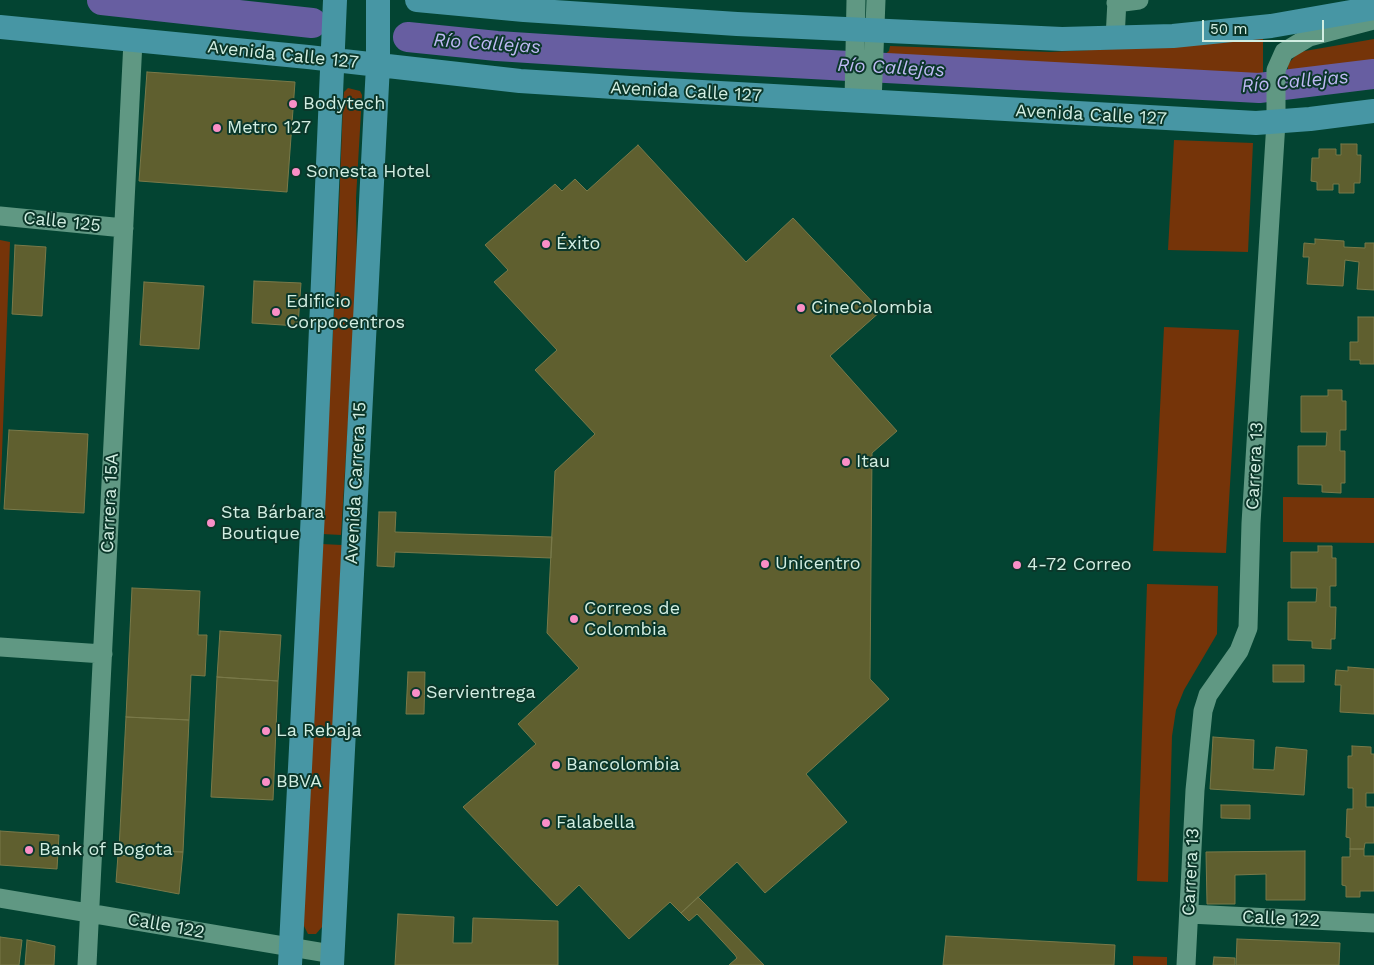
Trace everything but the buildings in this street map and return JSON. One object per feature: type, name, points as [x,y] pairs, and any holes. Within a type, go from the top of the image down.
[{"type":"main road","points":[[291,956],[312,539],[335,0]]},
{"type":"main road","name":"Avenida Carrera 15","points":[[332,959],[378,65],[378,0]]},
{"type":"main road","points":[[417,0],[613,8],[864,38],[1115,39],[1173,36],[1271,26],[1374,8]]},
{"type":"main road","name":"Avenida Calle 127","points":[[0,27],[333,60],[520,81],[863,91],[1276,117],[1374,111]]},
{"type":"street","points":[[856,0],[864,38],[863,91]]},
{"type":"street","points":[[864,38],[876,0]]},
{"type":"street","points":[[1115,39],[1116,1],[1139,0]]},
{"type":"street","name":"Carrera 13","points":[[1186,965],[1195,790],[1203,711],[1208,695],[1240,651],[1248,628],[1252,514],[1276,117],[1276,78],[1281,58],[1296,43],[1320,33],[1374,20]]},
{"type":"street","name":"Carrera 15A","points":[[87,965],[133,41]]},
{"type":"street","name":"Calle 125","points":[[0,216],[124,228]]},
{"type":"street","points":[[0,647],[103,654]]},
{"type":"street","name":"Calle 122","points":[[0,898],[90,913],[291,956],[332,959]]},
{"type":"street","name":"Calle 122","points":[[1189,914],[1374,923]]},
{"type":"shaded area","points":[[1263,37],[1263,75],[884,55],[889,51],[890,46],[1050,52],[1132,48]]},
{"type":"shaded area","points":[[1374,39],[1374,66],[1288,76],[1288,64],[1299,52]]},
{"type":"shaded area","points":[[348,88],[360,91],[362,95],[356,198],[357,278],[341,535],[322,534],[337,258],[343,104],[344,92]]},
{"type":"shaded area","points":[[1174,140],[1253,143],[1248,252],[1168,250]]},
{"type":"shaded area","points":[[0,240],[10,242],[0,506]]},
{"type":"shaded area","points":[[1164,327],[1239,330],[1226,553],[1153,551]]},
{"type":"shaded area","points":[[1283,497],[1374,498],[1374,543],[1283,542]]},
{"type":"shaded area","points":[[322,544],[342,545],[328,845],[322,927],[316,934],[308,934],[303,924]]},
{"type":"shaded area","points":[[1147,584],[1218,586],[1217,634],[1184,690],[1176,710],[1172,736],[1168,882],[1137,881]]},
{"type":"shaded area","points":[[1133,956],[1167,957],[1167,965],[1133,965]]},
{"type":"waterway","name":"Río Callejas","points":[[102,0],[312,23]]},
{"type":"waterway","name":"Río Callejas","points":[[408,37],[497,46],[607,53],[1259,88],[1374,74]]},
{"type":"place","name":"Bodytech","points":[[293,104]]},
{"type":"place","name":"Metro 127","points":[[217,128]]},
{"type":"place","name":"Sonesta Hotel","points":[[296,172]]},
{"type":"place","name":"Éxito","points":[[546,244]]},
{"type":"place","name":"CineColombia","points":[[801,308]]},
{"type":"place","name":"Edificio Corpocentros","points":[[276,312]]},
{"type":"place","name":"Itau","points":[[846,462]]},
{"type":"place","name":"Sta Bárbara Boutique","points":[[211,523]]},
{"type":"place","name":"Unicentro","points":[[765,564]]},
{"type":"place","name":"4-72 Correo","points":[[1017,565]]},
{"type":"place","name":"Correos de Colombia","points":[[574,619]]},
{"type":"place","name":"Servientrega","points":[[416,693]]},
{"type":"place","name":"La Rebaja","points":[[266,731]]},
{"type":"place","name":"Bancolombia","points":[[556,765]]},
{"type":"place","name":"BBVA","points":[[266,782]]},
{"type":"place","name":"Falabella","points":[[546,823]]},
{"type":"place","name":"Bank of Bogota","points":[[29,850]]}]
